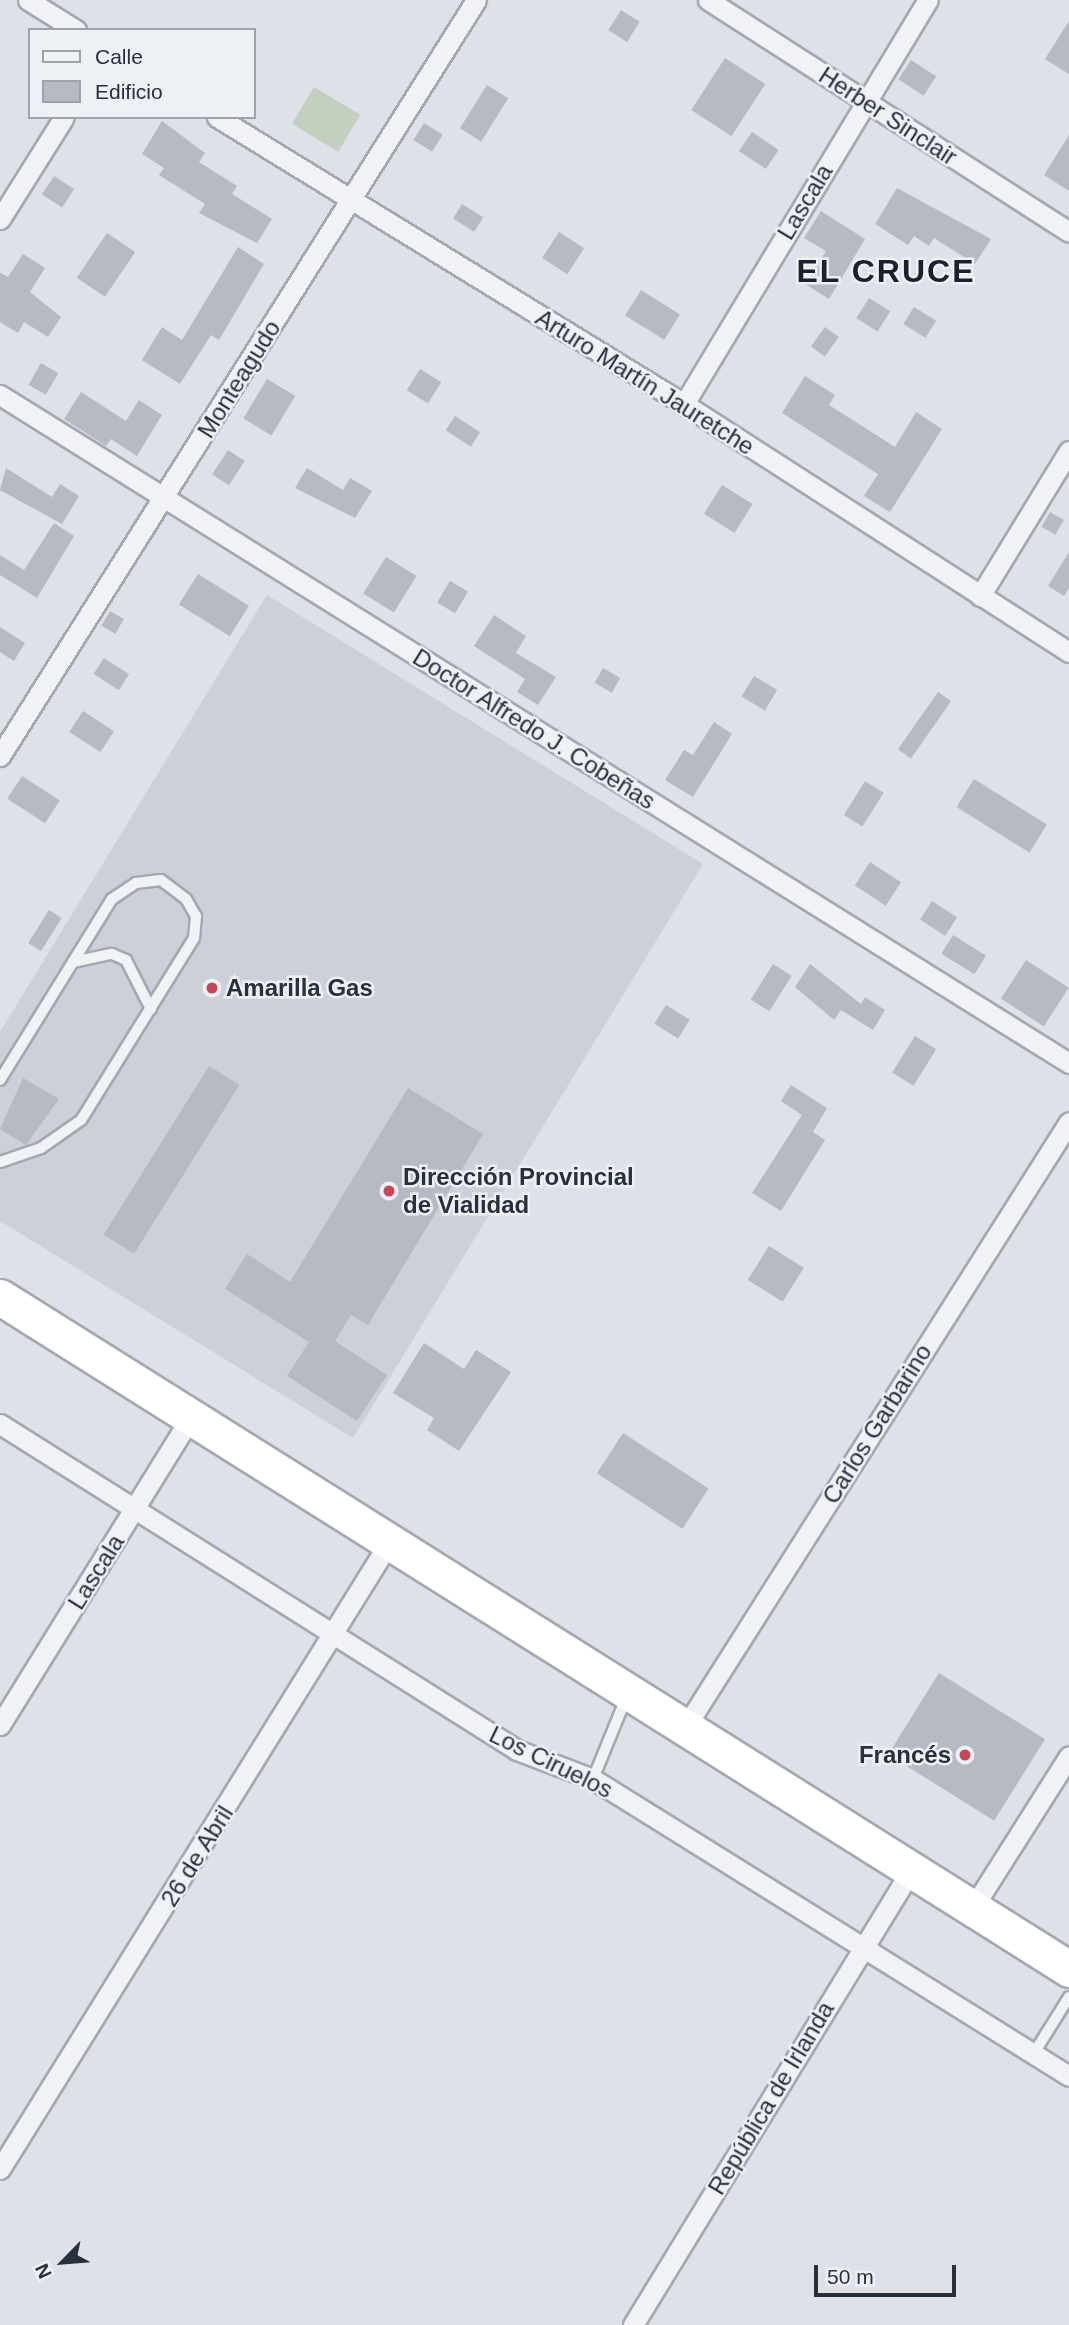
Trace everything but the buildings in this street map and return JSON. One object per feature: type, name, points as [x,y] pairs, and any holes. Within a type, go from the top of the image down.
[{"type":"highway","points":[[0,1297],[686,1727],[910,1872],[1069,1969]]},
{"type":"street","points":[[28,0],[73,28]]},
{"type":"street","name":"Monteagudo","points":[[0,756],[352,201],[476,0]]},
{"type":"street","name":"Herber Sinclair","points":[[708,0],[1069,232]]},
{"type":"street","name":"Lascala","points":[[684,404],[928,0]]},
{"type":"street","points":[[0,219],[63,119]]},
{"type":"street","name":"Arturo Martín Jauretche","points":[[219,119],[684,404],[1069,652]]},
{"type":"street","name":"Doctor Alfredo J. Cobeñas","points":[[0,395],[1069,1063]]},
{"type":"street","points":[[980,596],[1069,451]]},
{"type":"street","name":"Carlos Garbarino","points":[[686,1727],[1069,1122]]},
{"type":"street","name":"Lascala","points":[[0,1725],[191,1417]]},
{"type":"street","name":"Los Ciruelos","points":[[0,1424],[517,1751],[593,1779],[1069,2076]]},
{"type":"street","name":"26 de Abril","points":[[0,2169],[335,1637],[390,1541]]},
{"type":"street","points":[[972,1909],[1069,1756]]},
{"type":"street","name":"República de Irlanda","points":[[633,2325],[910,1872]]},
{"type":"lane","points":[[0,1080],[112,899],[135,883],[161,880],[186,899],[195,927],[151,1009],[81,1120],[41,1148],[0,1162]]},
{"type":"lane","points":[[73,962],[113,954],[126,960],[151,1009]]},
{"type":"lane","points":[[593,1779],[629,1691]]},
{"type":"lane","points":[[1034,2053],[1069,1997]]},
{"type":"shaded area","name":"Amarilla Gas","points":[[267,595],[703,864],[353,1438],[0,1221],[0,1032]]},
{"type":"green space","points":[[314,87],[360,115],[338,152],[292,124]]},
{"type":"place","name":"Amarilla Gas","points":[[212,988]]},
{"type":"place","name":"Dirección Provincial de Vialidad","points":[[389,1191]]},
{"type":"place","name":"Francés","points":[[965,1755]]},
{"type":"district","name":"EL CRUCE","points":[[886,271]]}]
